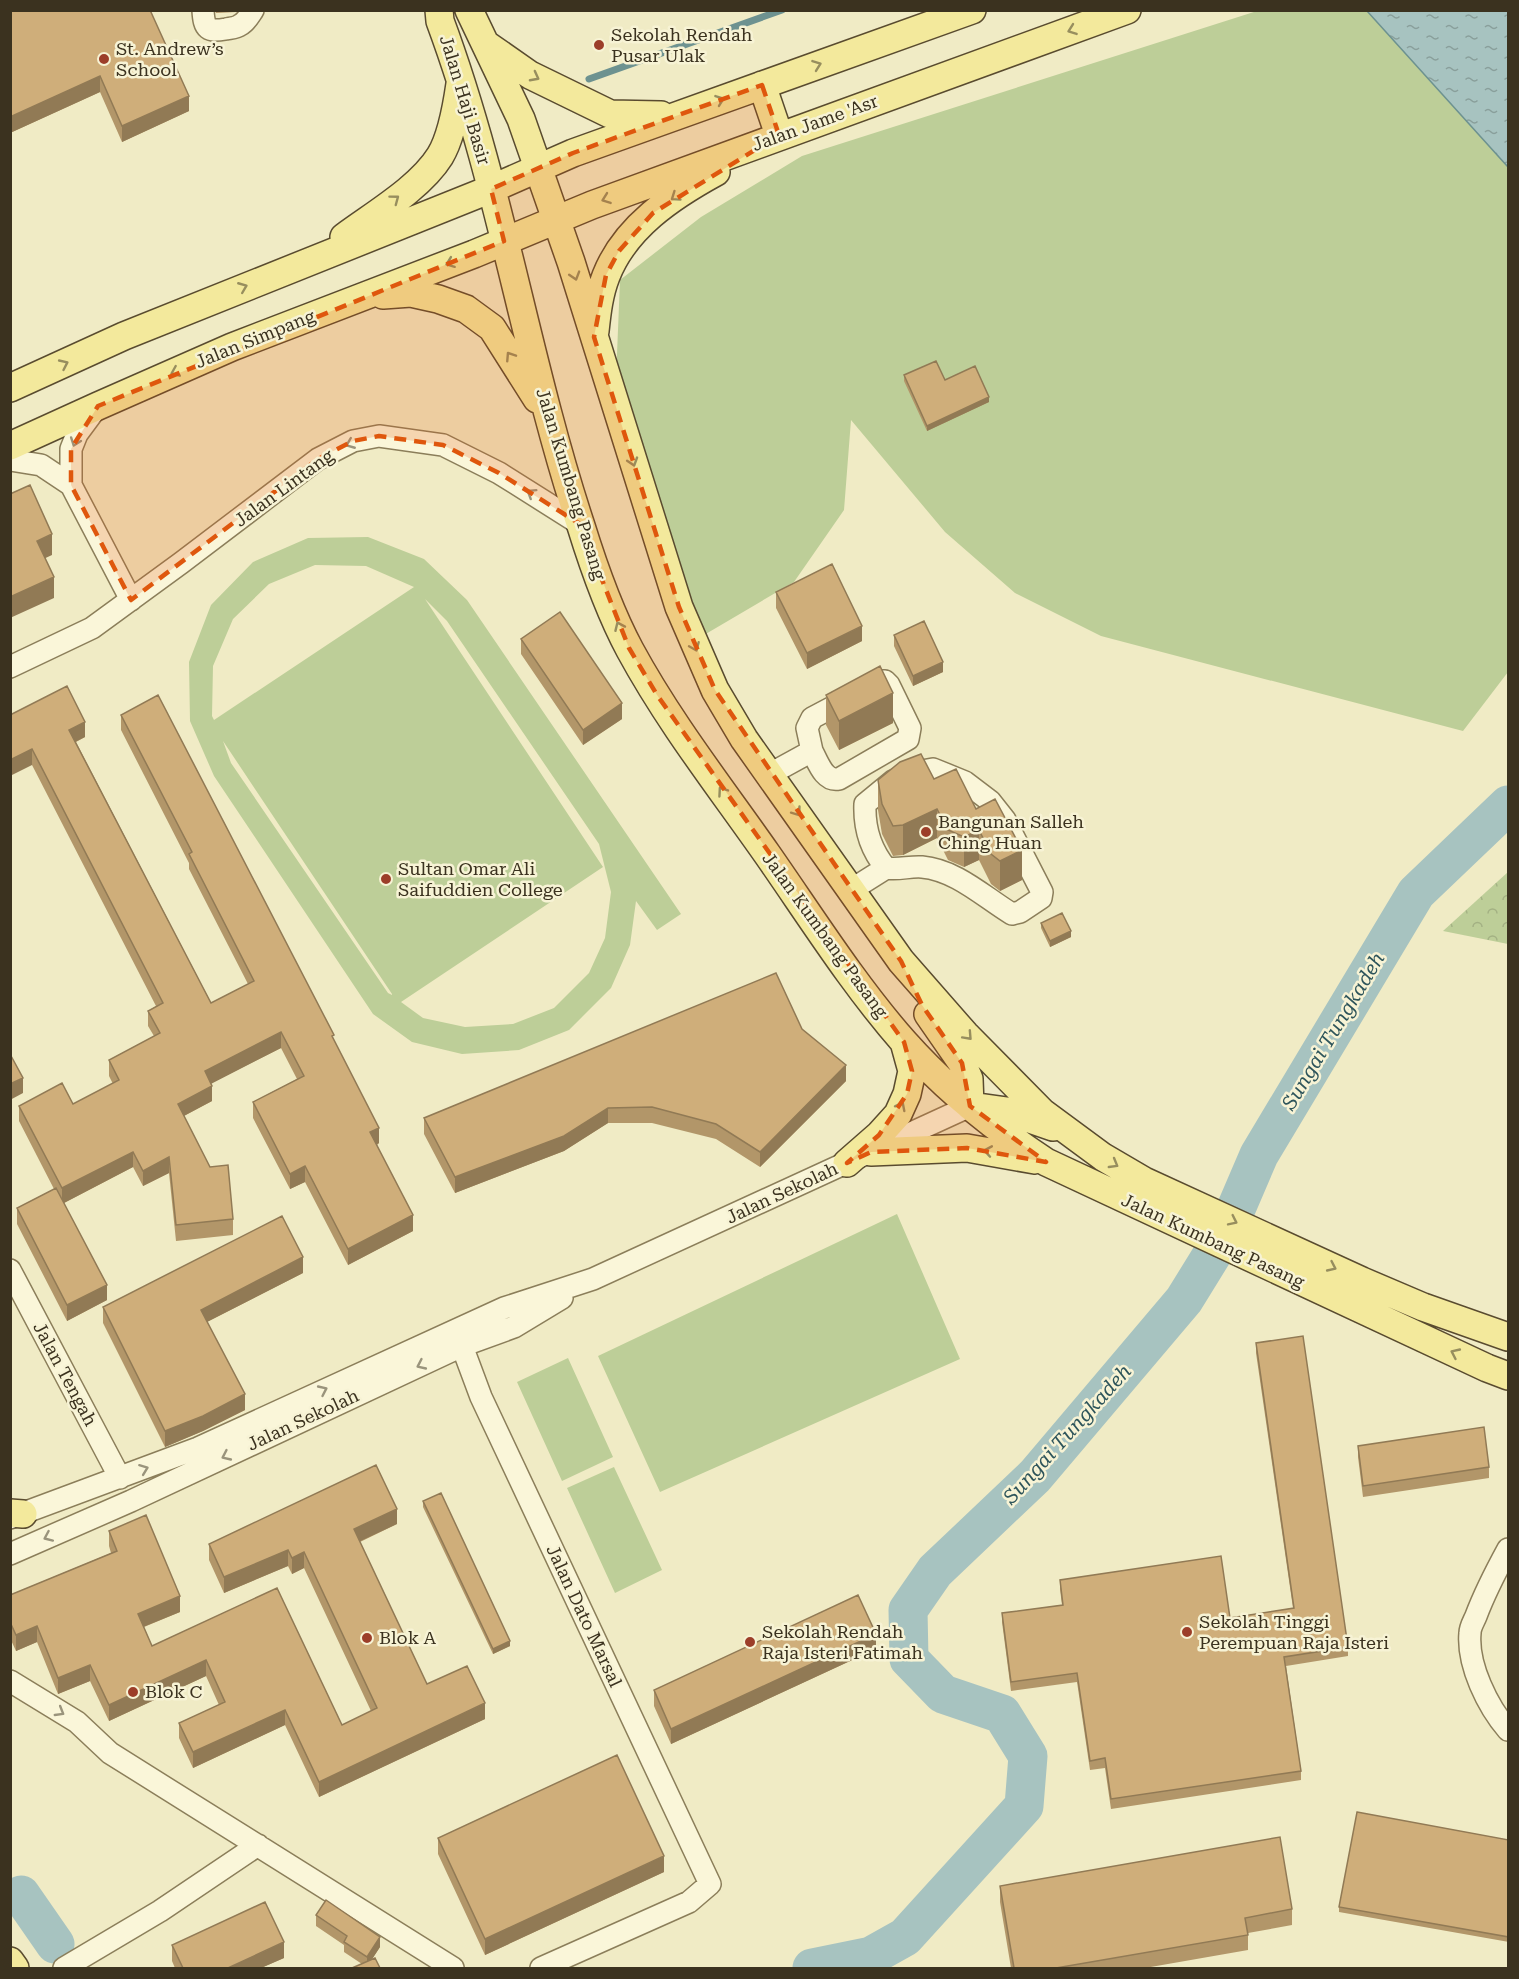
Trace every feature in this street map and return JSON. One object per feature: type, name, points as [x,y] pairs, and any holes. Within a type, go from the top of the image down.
[{"type":"main road","name":"Jalan Haji Basir","points":[[439,10],[440,21],[479,140],[491,189]]},
{"type":"main road","name":"Jalan Haji Basir","points":[[469,10],[521,119],[538,168]]},
{"type":"main road","points":[[12,386],[124,336],[491,189],[573,153],[972,10]]},
{"type":"main road","name":"Jalan Jame 'Asr","points":[[504,241],[592,205],[779,135],[1127,10]]},
{"type":"main road","points":[[486,44],[530,75],[610,114],[677,115]]},
{"type":"main road","points":[[314,259],[403,193],[429,170],[441,155],[456,110],[460,80]]},
{"type":"main road","points":[[594,337],[599,299],[606,275],[619,251],[653,213],[694,184],[779,135],[762,85]]},
{"type":"main road","name":"Jalan Kumbang Pasang","points":[[538,168],[557,220],[687,628],[715,690],[744,739],[901,961],[965,1034],[1042,1112],[1102,1157],[1144,1181],[1181,1211]]},
{"type":"main road","name":"Jalan Kumbang Pasang","points":[[491,189],[551,423],[580,524],[605,594],[629,648],[689,744],[864,991],[904,1042],[970,1106],[1046,1162],[1181,1211],[1272,1255],[1487,1368],[1509,1376]]},
{"type":"main road","name":"Jalan Simpang","points":[[10,446],[232,347],[504,241]]},
{"type":"main road","points":[[366,296],[411,293],[466,309],[492,328],[551,423]]},
{"type":"main road","points":[[901,961],[922,1005],[962,1063],[969,1079],[970,1106],[1007,1111],[1071,1135]]},
{"type":"main road","points":[[847,1163],[898,1114],[907,1094],[912,1071],[904,1042]]},
{"type":"main road","points":[[872,1152],[967,1148],[1046,1162]]},
{"type":"main road","name":"Jalan Kumbang Pasang","points":[[1272,1255],[1509,1337]]},
{"type":"main road","points":[[10,1961],[15,1968]]},
{"type":"street","points":[[203,10],[204,22],[212,31],[238,27],[253,10]]},
{"type":"street","points":[[98,406],[77,434],[71,449],[71,485],[131,600]]},
{"type":"street","name":"Jalan Lintang","points":[[10,667],[92,628],[318,459],[353,441],[379,436],[443,445],[499,473],[580,524]]},
{"type":"street","points":[[10,460],[40,465],[71,485]]},
{"type":"street","points":[[882,681],[889,685],[910,728],[908,739],[834,780],[828,777],[812,751],[807,728],[812,718],[882,681]]},
{"type":"street","points":[[770,774],[812,751]]},
{"type":"street","points":[[851,890],[886,868],[897,870],[921,866],[942,871],[964,882],[1012,914],[1020,912],[1041,898],[1042,892],[1005,820],[990,801],[965,782],[933,769],[911,773],[893,781],[865,804],[869,839],[877,857],[886,868]]},
{"type":"street","name":"Jalan Sekolah","points":[[15,1515],[198,1448],[504,1308],[593,1279],[970,1106]]},
{"type":"street","name":"Jalan Tengah","points":[[10,1270],[120,1478]]},
{"type":"street","name":"Jalan Sekolah","points":[[10,1554],[131,1501],[462,1346],[514,1327],[593,1279]]},
{"type":"street","name":"Jalan Dato Marsal","points":[[462,1346],[482,1397],[710,1884],[688,1902],[541,1968]]},
{"type":"street","points":[[1509,1549],[1489,1583],[1470,1632],[1473,1660],[1480,1686],[1491,1706],[1509,1730]]},
{"type":"street","points":[[10,1681],[77,1722],[110,1753],[453,1968]]},
{"type":"street","points":[[64,1968],[160,1911],[258,1845]]},
{"type":"highlighted area","points":[[762,85],[779,135],[653,213],[619,251],[606,275],[594,337],[679,607],[715,690],[901,961],[922,1005],[962,1063],[970,1106],[1046,1162],[967,1148],[871,1152],[847,1163],[879,1135],[907,1094],[912,1071],[904,1042],[657,695],[629,648],[580,524],[499,473],[443,445],[379,436],[353,441],[318,459],[131,600],[71,485],[71,449],[98,406],[504,241],[491,189],[573,153]]},
{"type":"green space","points":[[1257,11],[1367,11],[1508,167],[1508,672],[1463,731],[1101,636],[1015,593],[945,532],[851,420],[844,510],[794,582],[704,635],[616,379],[620,280],[701,217],[802,156]]},
{"type":"green space","points":[[368,537],[424,559],[467,600],[681,914],[657,930],[636,901],[630,945],[611,988],[569,1030],[519,1050],[462,1054],[412,1042],[373,1014],[214,776],[190,721],[189,662],[211,605],[253,562],[308,538]],"holes":[[[315,565],[366,566],[414,587],[214,720],[212,716],[213,666],[233,619],[269,584]],[[425,599],[447,621],[599,844],[611,892],[605,938],[589,973],[554,1008],[513,1024],[465,1027],[423,1018],[401,1002],[603,867]],[[223,741],[392,995],[388,993],[231,763]]]},
{"type":"green space","points":[[1508,872],[1508,944],[1443,931]]},
{"type":"green space","points":[[897,1214],[960,1359],[660,1492],[598,1356]]},
{"type":"green space","points":[[568,1358],[613,1457],[562,1481],[517,1382]]},
{"type":"green space","points":[[614,1467],[662,1570],[615,1593],[567,1488]]},
{"type":"water","points":[[1367,11],[1508,11],[1508,167]]},
{"type":"building","points":[[10,10],[150,10],[189,96],[122,126],[100,76],[10,117]]},
{"type":"building","points":[[936,361],[945,380],[975,366],[989,397],[927,426],[904,375]]},
{"type":"building","points":[[30,485],[52,534],[37,541],[54,577],[10,597],[10,494]]},
{"type":"building","points":[[832,564],[862,626],[807,653],[776,592]]},
{"type":"building","points":[[560,612],[622,703],[583,730],[521,639]]},
{"type":"building","points":[[924,621],[943,662],[913,676],[894,635]]},
{"type":"building","points":[[880,666],[893,693],[839,721],[826,695]]},
{"type":"building","points":[[67,686],[85,722],[69,730],[211,1003],[254,981],[189,854],[192,852],[121,715],[158,695],[334,1035],[332,1036],[379,1128],[370,1132],[413,1215],[348,1249],[305,1166],[290,1174],[253,1102],[304,1076],[281,1032],[205,1071],[212,1086],[178,1104],[210,1167],[228,1165],[233,1219],[176,1225],[169,1157],[143,1171],[133,1152],[62,1188],[19,1106],[62,1083],[73,1104],[119,1080],[109,1060],[160,1033],[148,1011],[163,1003],[32,749],[10,760],[10,715]]},
{"type":"building","points":[[921,754],[934,779],[956,769],[976,809],[995,799],[1022,850],[1000,861],[991,854],[979,830],[964,837],[948,830],[937,809],[903,825],[893,826],[882,804],[878,780],[900,762]]},
{"type":"building","points":[[1062,913],[1071,931],[1050,941],[1041,923]]},
{"type":"building","points":[[776,973],[802,1029],[846,1065],[760,1152],[716,1124],[652,1107],[608,1108],[564,1136],[455,1177],[424,1118]]},
{"type":"building","points":[[10,1054],[23,1078],[10,1084]]},
{"type":"building","points":[[56,1188],[107,1285],[67,1305],[17,1208]]},
{"type":"building","points":[[282,1216],[303,1257],[201,1310],[245,1394],[203,1416],[165,1431],[103,1307]]},
{"type":"building","points":[[1303,1336],[1348,1647],[1284,1657],[1301,1771],[1111,1799],[1105,1758],[1090,1761],[1077,1673],[1011,1682],[1002,1613],[1063,1605],[1060,1580],[1221,1556],[1230,1618],[1294,1608],[1256,1343]]},
{"type":"building","points":[[1484,1427],[1489,1467],[1363,1486],[1358,1446]]},
{"type":"building","points":[[376,1465],[397,1509],[354,1529],[427,1684],[467,1666],[485,1703],[319,1782],[285,1710],[193,1752],[179,1723],[225,1702],[206,1660],[109,1705],[90,1665],[58,1678],[37,1626],[16,1635],[10,1622],[10,1595],[117,1551],[109,1531],[146,1515],[180,1596],[138,1614],[152,1646],[277,1588],[342,1725],[377,1708],[304,1552],[292,1558],[288,1550],[224,1577],[209,1544]]},
{"type":"building","points":[[441,1493],[510,1641],[493,1649],[423,1501]]},
{"type":"building","points":[[858,1595],[876,1634],[671,1729],[654,1690]]},
{"type":"building","points":[[617,1755],[664,1856],[485,1939],[438,1838]]},
{"type":"building","points":[[1357,1812],[1509,1840],[1509,1937],[1339,1907]]},
{"type":"building","points":[[1280,1837],[1292,1909],[1245,1918],[1248,1935],[1056,1968],[1014,1968],[1000,1886]]},
{"type":"building","points":[[326,1900],[380,1937],[367,1957],[344,1942],[347,1936],[316,1915]]},
{"type":"building","points":[[265,1902],[284,1942],[228,1968],[183,1968],[172,1945]]},
{"type":"building","points":[[375,1958],[380,1968],[352,1968]]},
{"type":"waterway","points":[[589,79],[782,10]]},
{"type":"waterway","name":"Sungai Tungkadeh","points":[[812,1968],[871,1956],[905,1937],[1024,1806],[1028,1756],[1002,1714],[943,1694],[909,1659],[908,1610],[935,1571],[1035,1476],[1184,1300],[1226,1232],[1259,1155],[1416,893],[1508,805]]},
{"type":"waterway","name":"Sungai Tungkadeh","points":[[21,1895],[55,1944]]},
{"type":"place","name":"Sekolah Rendah Pusar Ulak","points":[[599,45]]},
{"type":"place","name":"St. Andrew’s School","points":[[104,59]]},
{"type":"place","name":"Bangunan Salleh Ching Huan","points":[[926,832]]},
{"type":"place","name":"Sultan Omar Ali Saifuddien College","points":[[386,879]]},
{"type":"place","name":"Sekolah Tinggi Perempuan Raja Isteri","points":[[1187,1632]]},
{"type":"place","name":"Blok A","points":[[367,1638]]},
{"type":"place","name":"Sekolah Rendah Raja Isteri Fatimah","points":[[750,1642]]},
{"type":"place","name":"Blok C","points":[[133,1692]]}]
